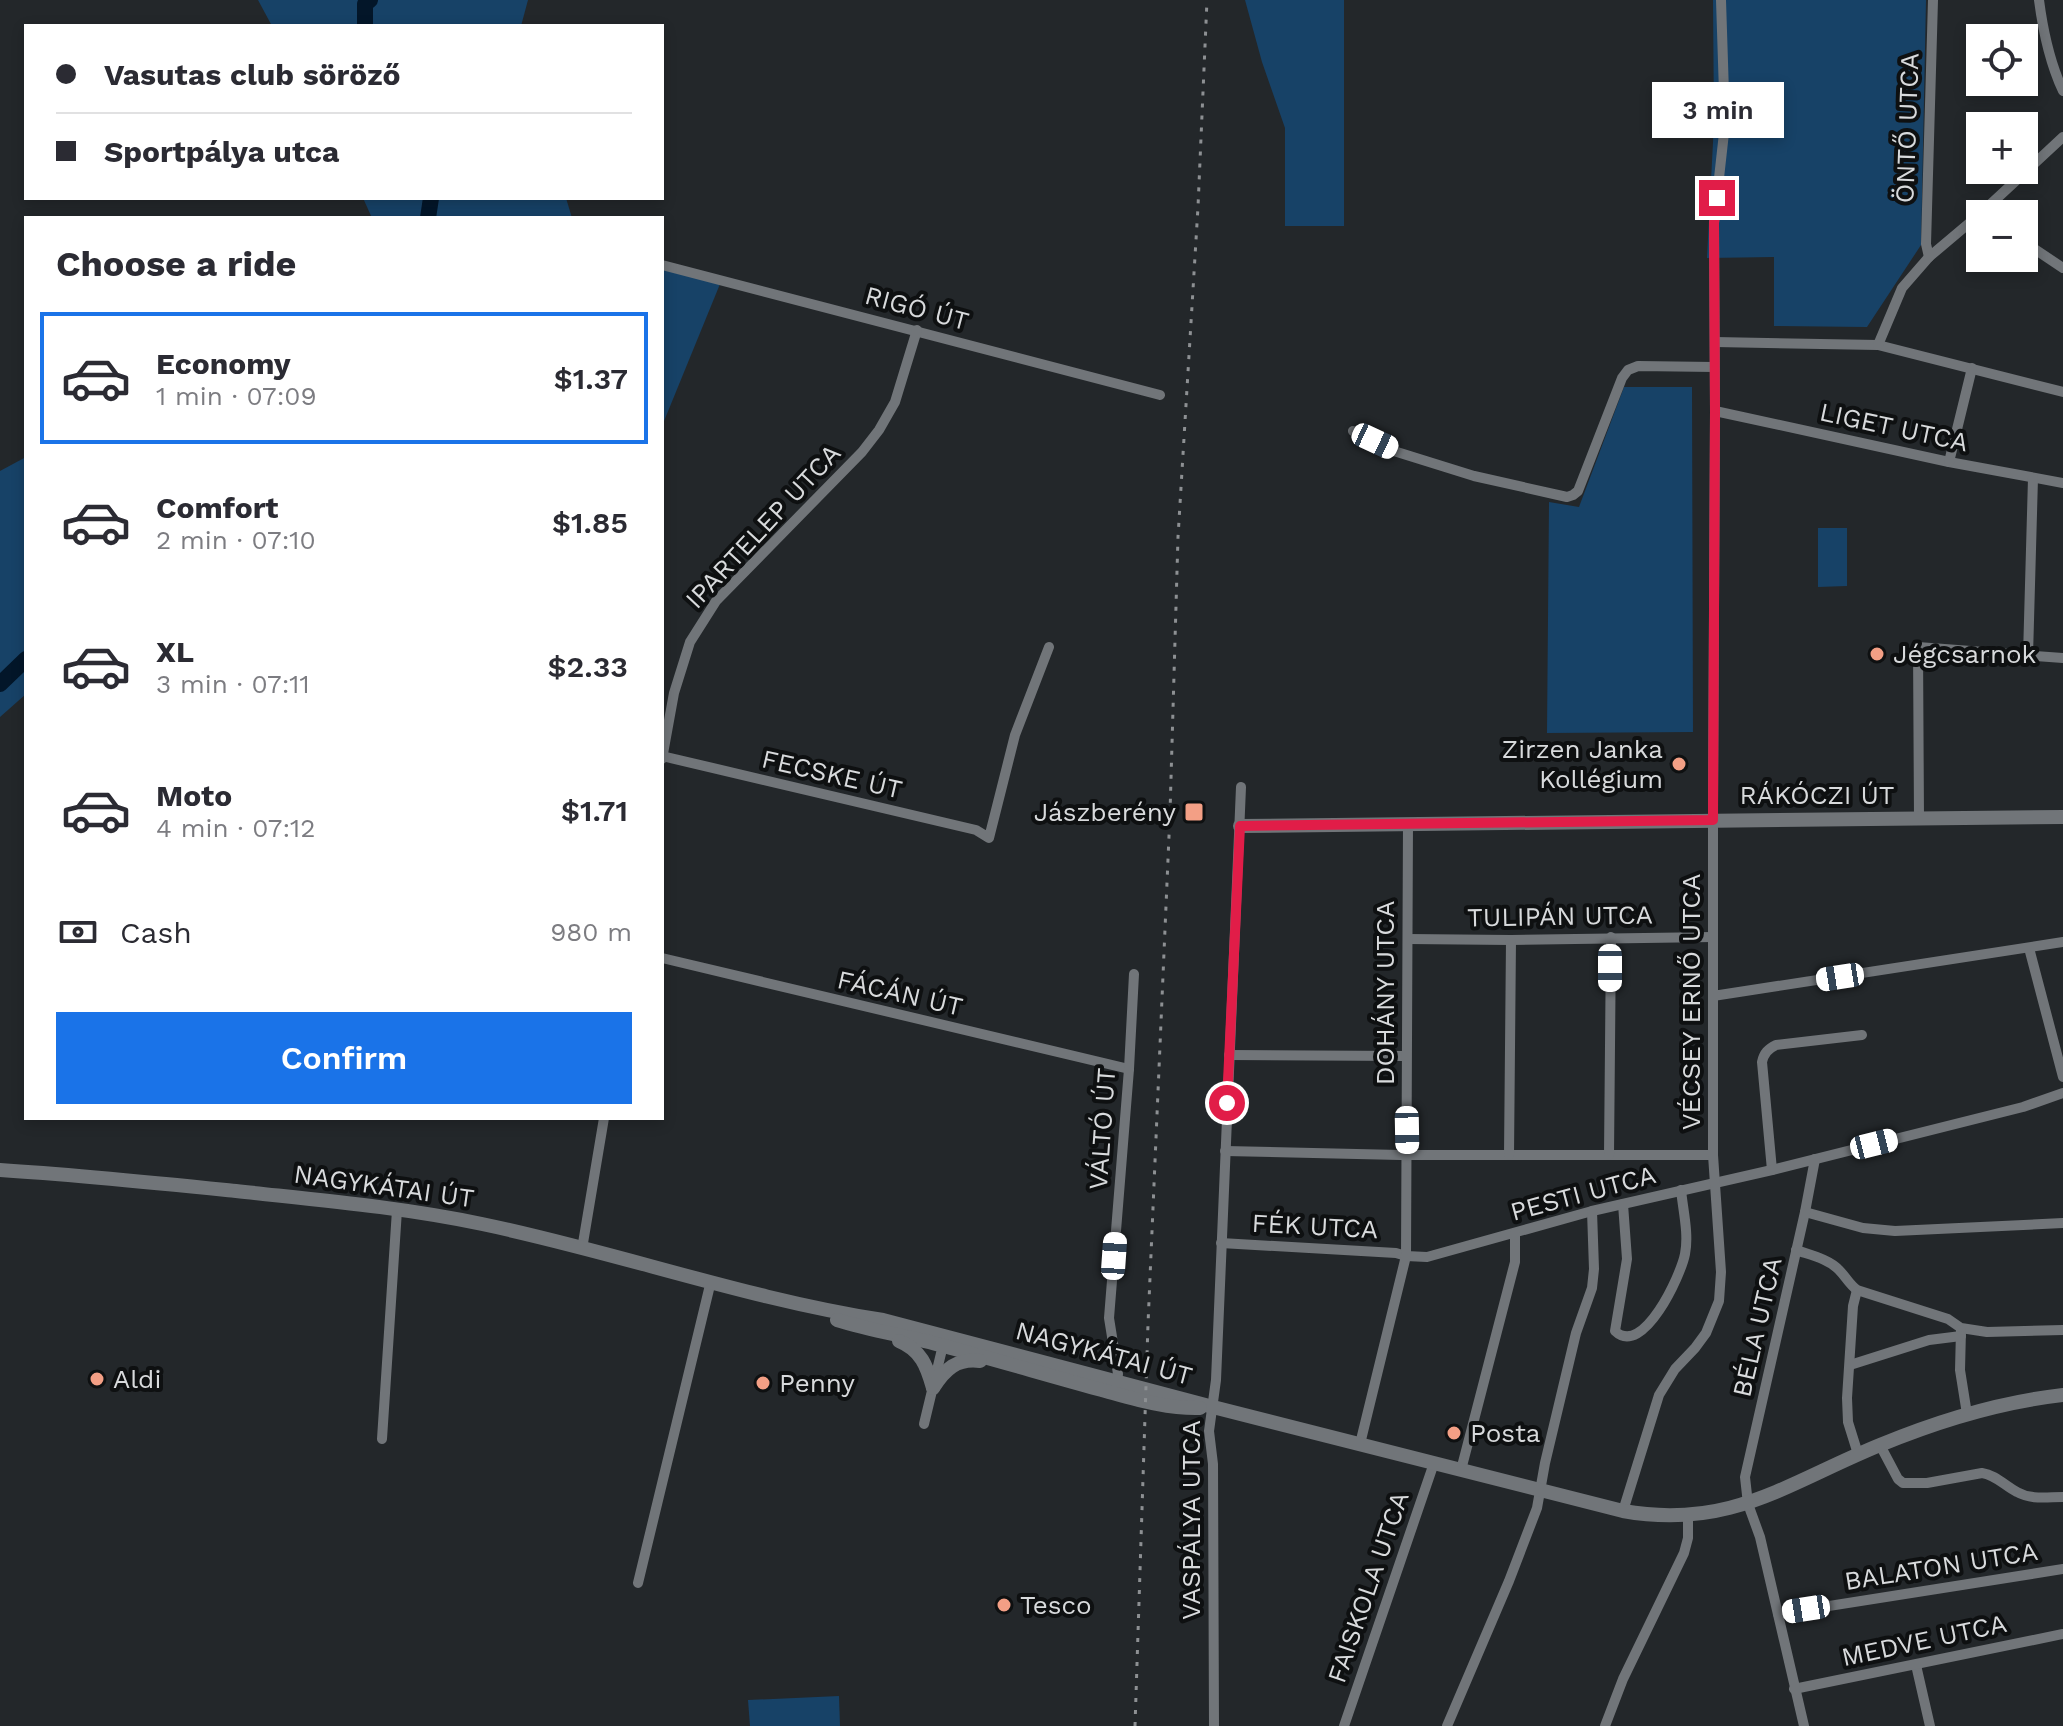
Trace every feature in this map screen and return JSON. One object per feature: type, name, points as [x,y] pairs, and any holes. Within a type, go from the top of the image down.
[{"type":"street","name":"VÉCSEY ERNŐ UTCA","points":[[1623,1511],[1659,1395],[1675,1369],[1706,1333],[1719,1301],[1721,1272],[1713,1155],[1713,820],[1714,223],[1725,124],[1721,0]]},
{"type":"street","name":"ÖNTŐ UTCA","points":[[1929,257],[1926,244],[1933,0]]},
{"type":"street","points":[[2039,0],[2057,79],[2063,91]]},
{"type":"street","points":[[1996,200],[2063,137]]},
{"type":"street","points":[[1878,345],[1902,288],[1929,257],[1966,226]]},
{"type":"street","points":[[2038,251],[2063,268]]},
{"type":"street","name":"RIGÓ ÚT","points":[[664,266],[1160,395]]},
{"type":"street","name":"IPARTELEP UTCA","points":[[664,747],[674,693],[690,642],[716,601],[862,452],[879,430],[895,402],[917,330]]},
{"type":"street","points":[[1715,342],[1878,345],[2063,392]]},
{"type":"street","points":[[1353,431],[1397,452],[1448,468],[1567,497],[1578,491],[1622,378],[1628,370],[1638,366],[1714,367]]},
{"type":"street","points":[[1949,462],[1972,368]]},
{"type":"street","name":"LIGET UTCA","points":[[1715,411],[1949,462],[2063,483]]},
{"type":"street","points":[[2028,656],[2033,478]]},
{"type":"street","name":"FECSKE ÚT","points":[[664,758],[976,830],[989,838],[1015,735],[1049,647]]},
{"type":"street","points":[[1919,819],[1918,647],[2063,658]]},
{"type":"street","name":"VASPÁLYA UTCA","points":[[1214,1726],[1213,1464],[1209,1431],[1216,1380],[1241,787]]},
{"type":"street","name":"RÁKÓCZI ÚT","points":[[1240,826],[2063,817]]},
{"type":"street","name":"DOHÁNY UTCA","points":[[1360,1444],[1406,1256],[1408,824]]},
{"type":"street","points":[[1609,1155],[1611,937]]},
{"type":"street","name":"TULIPÁN UTCA","points":[[1408,939],[1713,937]]},
{"type":"street","points":[[1509,1155],[1511,940]]},
{"type":"street","points":[[1713,996],[2063,942]]},
{"type":"street","points":[[2029,948],[2063,1077]]},
{"type":"street","name":"FÁCÁN ÚT","points":[[664,958],[1129,1069]]},
{"type":"street","name":"VÁLTÓ ÚT","points":[[1117,1382],[1109,1318],[1134,974]]},
{"type":"street","points":[[1772,1170],[1762,1062],[1764,1056],[1776,1045],[1862,1035]]},
{"type":"street","points":[[1229,1055],[1406,1056]]},
{"type":"street","name":"PESTI UTCA","points":[[1406,1256],[1427,1257],[1592,1211],[2023,1107],[2063,1093]]},
{"type":"street","points":[[582,1249],[604,1120]]},
{"type":"street","points":[[1225,1151],[1407,1155],[1713,1155]]},
{"type":"street","name":"BÉLA UTCA","points":[[1804,1726],[1760,1537],[1748,1504],[1745,1477],[1815,1159]]},
{"type":"street","name":"NAGYKÁTAI ÚT","points":[[0,1170],[266,1193],[483,1224],[754,1293],[883,1320],[1000,1363],[1146,1402],[1180,1408],[1213,1407]]},
{"type":"street","points":[[1623,1204],[1627,1259],[1615,1331],[1619,1336],[1628,1338],[1650,1323],[1679,1276],[1686,1243],[1681,1190]]},
{"type":"street","points":[[382,1439],[397,1210]]},
{"type":"street","points":[[1447,1726],[1537,1508],[1576,1333],[1592,1288],[1592,1211]]},
{"type":"street","points":[[1805,1212],[1863,1228],[1895,1231],[2063,1223]]},
{"type":"street","points":[[1461,1470],[1515,1262],[1515,1233]]},
{"type":"street","name":"FÉK UTCA","points":[[1221,1243],[1406,1256]]},
{"type":"street","points":[[1796,1250],[1839,1269],[1857,1290],[1948,1319],[1961,1332],[1960,1370],[1967,1414]]},
{"type":"street","points":[[638,1583],[711,1281]]},
{"type":"street","points":[[1857,1290],[1853,1306],[1847,1398],[1848,1422],[1858,1454]]},
{"type":"street","name":"NAGYKÁTAI ÚT","points":[[754,1293],[872,1331],[944,1340],[1213,1407]]},
{"type":"street","points":[[1850,1365],[1961,1332],[2063,1330]]},
{"type":"street","points":[[872,1331],[909,1345],[921,1355],[933,1388]]},
{"type":"street","points":[[924,1424],[944,1340]]},
{"type":"street","points":[[933,1388],[942,1373],[954,1363],[969,1360],[1000,1363]]},
{"type":"street","points":[[1213,1407],[1623,1511],[1688,1516],[1748,1504],[1858,1454],[1967,1414],[2063,1395]]},
{"type":"street","points":[[1880,1445],[1903,1483],[1927,1483],[1982,1473],[1990,1474],[2018,1493],[2032,1498],[2063,1497]]},
{"type":"street","name":"FAISKOLA UTCA","points":[[1344,1726],[1434,1463]]},
{"type":"street","points":[[1605,1726],[1623,1679],[1684,1553],[1688,1516]]},
{"type":"street","name":"BALATON UTCA","points":[[1778,1614],[2063,1569]]},
{"type":"street","name":"MEDVE UTCA","points":[[1794,1689],[2063,1634]]},
{"type":"street","points":[[1916,1665],[1930,1726]]},
{"type":"shaded area","points":[[258,0],[528,0],[522,24],[271,24]]},
{"type":"shaded area","points":[[1245,0],[1344,0],[1344,226],[1285,226],[1285,128]]},
{"type":"shaded area","points":[[1713,0],[1926,0],[1921,245],[1867,327],[1774,326],[1774,257],[1707,258],[1714,123]]},
{"type":"shaded area","points":[[364,200],[567,200],[571,216],[371,216]]},
{"type":"shaded area","points":[[664,268],[720,284],[664,421]]},
{"type":"shaded area","points":[[1624,387],[1692,387],[1693,732],[1547,733],[1549,502],[1579,507]]},
{"type":"shaded area","points":[[24,458],[24,696],[0,717],[0,471]]},
{"type":"shaded area","points":[[1818,528],[1847,528],[1847,586],[1818,587]]},
{"type":"shaded area","points":[[839,1696],[840,1726],[750,1726],[748,1700]]},
{"type":"waterway","points":[[365,24],[365,4],[370,0]]},
{"type":"waterway","points":[[428,216],[431,200]]},
{"type":"waterway","points":[[0,684],[24,661]]},
{"type":"railway","points":[[1135,1726],[1178,537],[1207,0]]},
{"type":"place","name":"Jégcsarnok","points":[[1877,654]]},
{"type":"place","name":"Zirzen Janka Kollégium","points":[[1679,764]]},
{"type":"place","name":"Jászberény","points":[[1194,812]]},
{"type":"place","name":"Aldi","points":[[97,1379]]},
{"type":"place","name":"Penny","points":[[763,1383]]},
{"type":"place","name":"Posta","points":[[1454,1433]]},
{"type":"place","name":"Tesco","points":[[1004,1605]]},
{"type":"route","points":[[1227,1103],[1240,826],[1713,820],[1714,223],[1717,198]]}]
